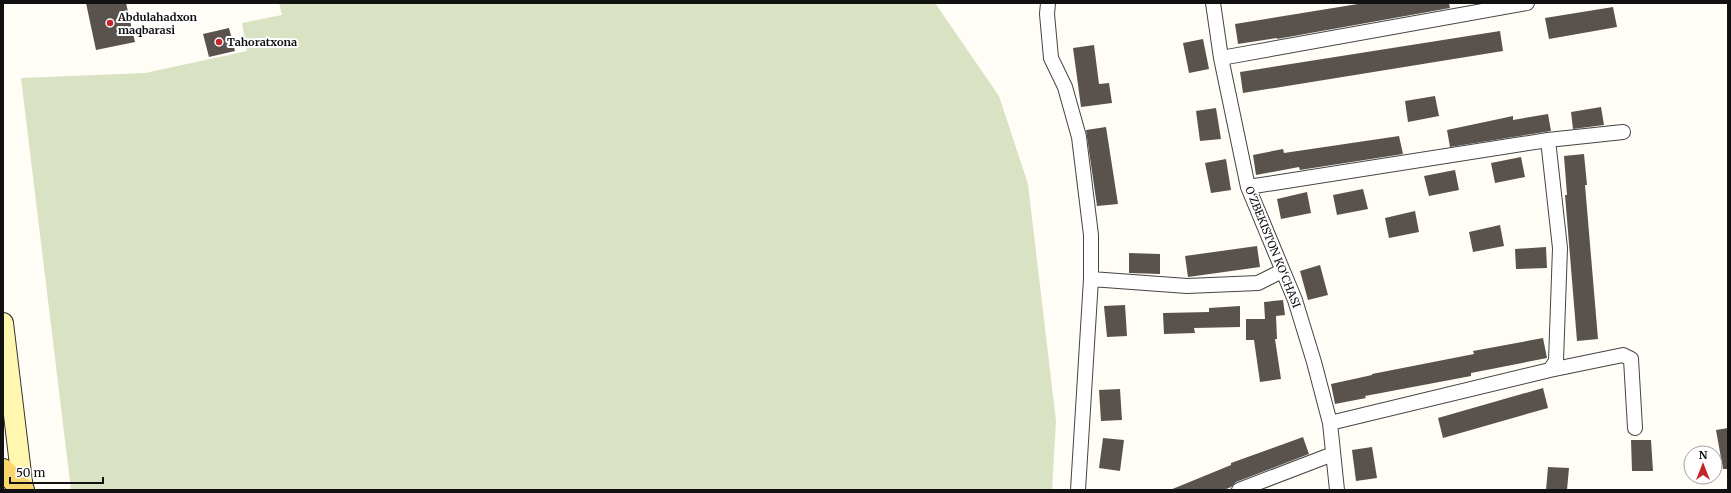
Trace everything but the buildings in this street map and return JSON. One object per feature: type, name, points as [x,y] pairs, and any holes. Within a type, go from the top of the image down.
[{"type":"main road","points":[[3,323],[23,490]]},
{"type":"main road","points":[[3,470],[23,490]]},
{"type":"street","points":[[1048,3],[1046,14],[1051,58],[1065,87],[1080,137],[1091,234],[1091,279],[1078,490]]},
{"type":"street","name":"O‘ZBEKISTON KO‘CHASI","points":[[1213,3],[1222,58],[1248,187],[1295,300],[1330,423],[1336,490]]},
{"type":"street","points":[[1222,58],[1527,3]]},
{"type":"street","points":[[1248,187],[1548,140],[1623,132]]},
{"type":"street","points":[[1548,140],[1560,248],[1556,361],[1550,370]]},
{"type":"street","points":[[1091,279],[1187,286],[1258,284],[1282,271]]},
{"type":"street","points":[[1330,423],[1550,370],[1623,355],[1631,359],[1635,428]]},
{"type":"street","points":[[1239,490],[1333,454]]},
{"type":"green space","points":[[279,3],[935,3],[999,96],[1028,184],[1056,421],[1052,490],[71,490],[21,78],[145,73],[247,51],[242,23],[282,15]]},
{"type":"place","name":"Abdulahadxon maqbarasi","points":[[110,23]]},
{"type":"place","name":"Tahoratxona","points":[[219,42]]}]
